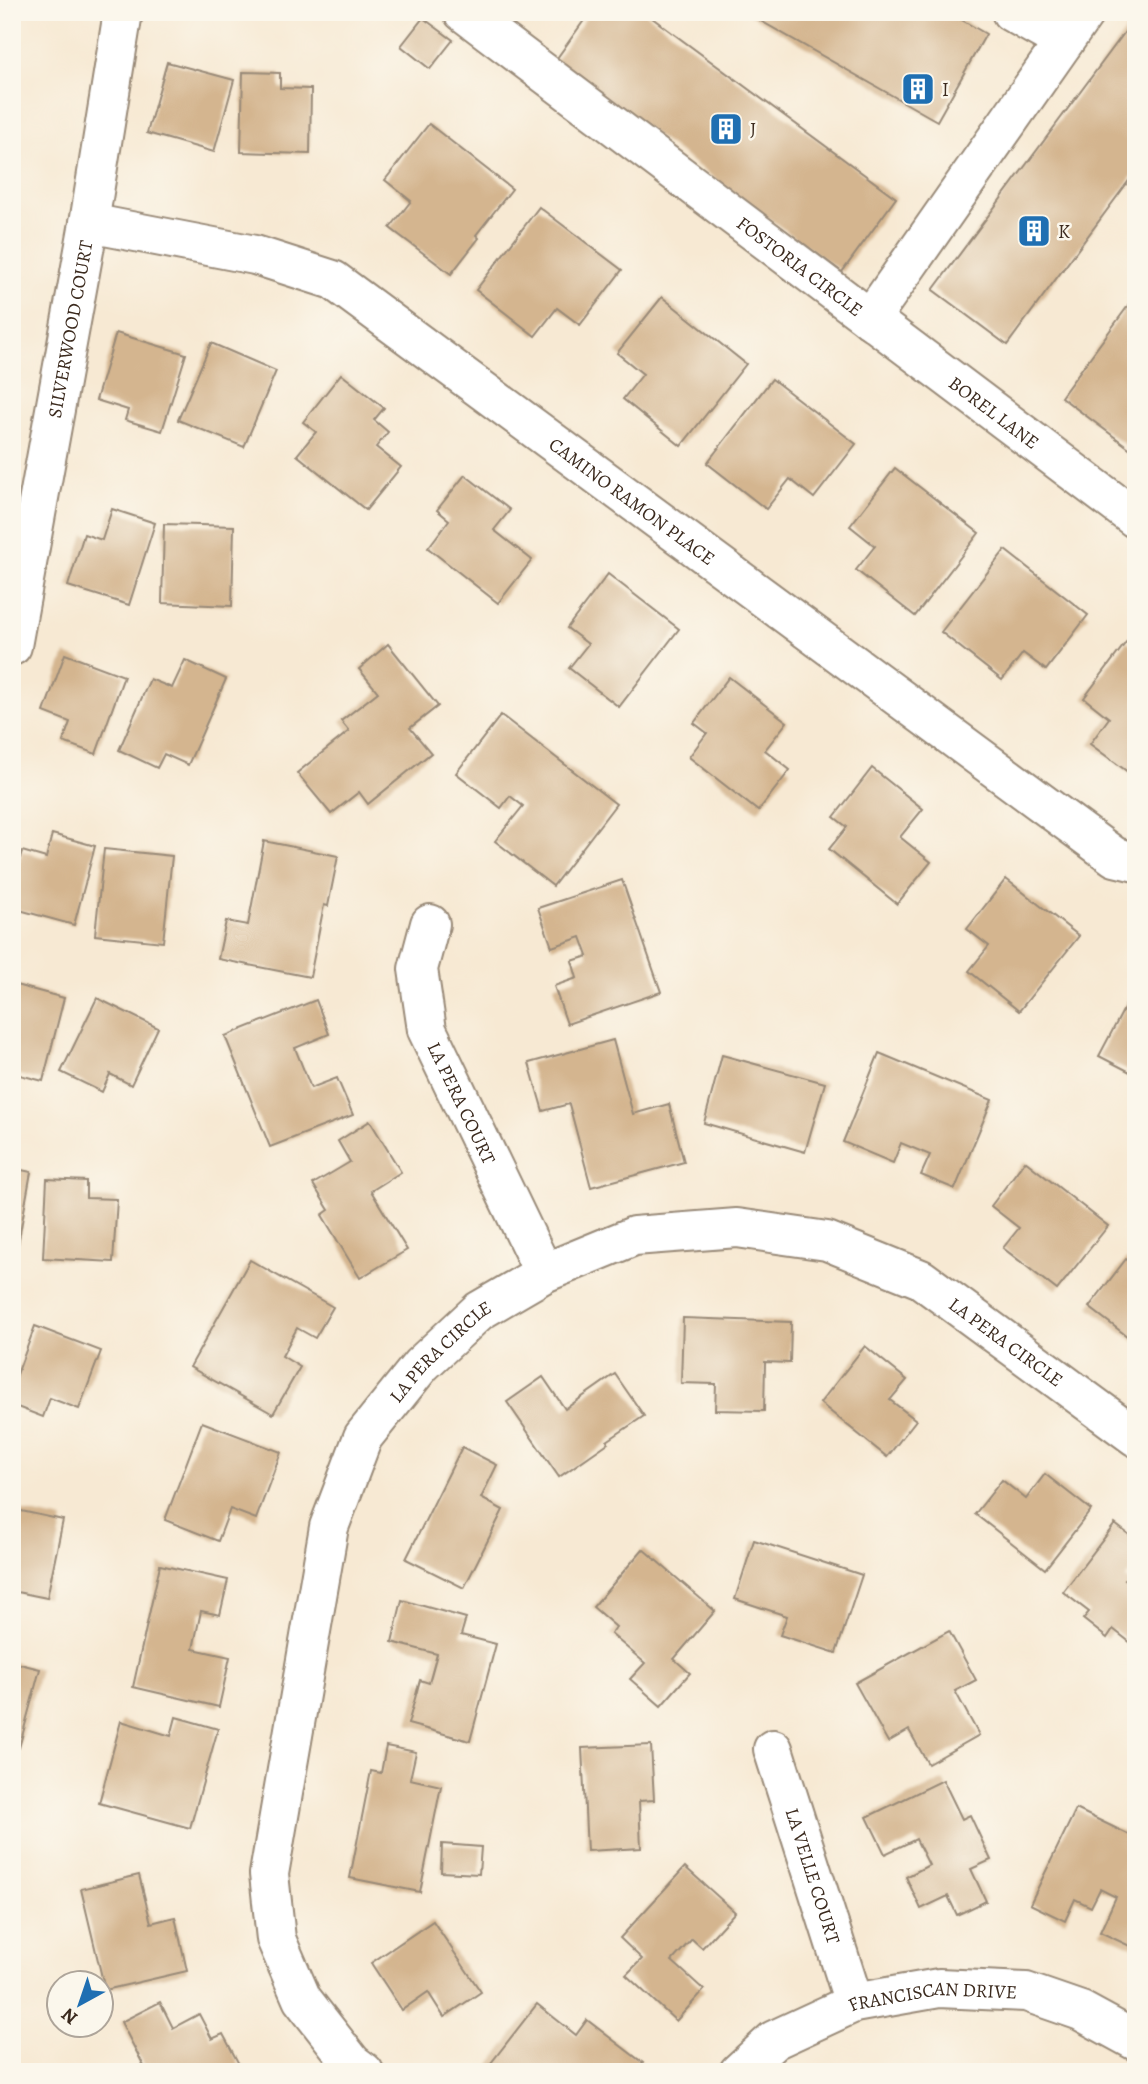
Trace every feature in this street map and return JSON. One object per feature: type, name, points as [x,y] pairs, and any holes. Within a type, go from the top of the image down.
[{"type":"street","name":"SILVERWOOD COURT","points":[[12,646],[89,223],[123,12]]},
{"type":"street","name":"FOSTORIA CIRCLE","points":[[463,12],[870,318],[1075,27]]},
{"type":"street","points":[[1011,12],[1075,27]]},
{"type":"street","name":"CAMINO RAMON PLACE","points":[[89,223],[255,255],[333,280],[1115,857],[1136,862]]},
{"type":"street","name":"BOREL LANE","points":[[870,318],[1130,503]]},
{"type":"street","name":"LA PERA COURT","points":[[430,924],[418,969],[427,1030],[544,1273]]},
{"type":"street","name":"LA PERA CIRCLE","points":[[364,2072],[352,2063],[302,1999],[276,1939],[269,1874],[329,1527],[363,1437],[421,1365],[479,1311],[544,1273],[634,1236],[737,1228],[827,1241],[921,1279],[1136,1437]]},
{"type":"street","name":"LA VELLE COURT","points":[[773,1749],[854,2003]]},
{"type":"street","name":"FRANCISCAN DRIVE","points":[[740,2072],[774,2040],[854,2003],[939,1988],[1026,1992],[1081,2011],[1136,2041]]},
{"type":"building","name":"J","points":[[590,12],[644,12],[896,198],[842,272],[555,61]]},
{"type":"building","name":"I","points":[[745,12],[948,12],[986,34],[937,121]]},
{"type":"building","name":"K","points":[[1136,17],[1136,171],[1007,345],[933,290]]},
{"type":"building","points":[[423,18],[453,40],[430,69],[401,46]]},
{"type":"building","points":[[167,62],[234,80],[214,152],[147,133]]},
{"type":"building","points":[[243,72],[280,73],[280,88],[311,89],[310,154],[241,152]]},
{"type":"building","points":[[429,124],[512,189],[476,235],[479,238],[451,274],[390,228],[411,201],[385,180]]},
{"type":"building","points":[[539,207],[622,270],[580,325],[557,308],[535,336],[476,290]]},
{"type":"building","points":[[1136,295],[1136,453],[1061,397]]},
{"type":"building","points":[[662,297],[746,364],[681,446],[623,399],[643,374],[617,353]]},
{"type":"building","points":[[116,333],[186,354],[162,431],[125,420],[128,410],[96,400]]},
{"type":"building","points":[[211,343],[276,371],[244,447],[178,420]]},
{"type":"building","points":[[341,374],[384,408],[374,420],[388,432],[376,447],[401,467],[366,510],[297,455],[316,432],[303,422]]},
{"type":"building","points":[[772,379],[856,444],[814,498],[790,479],[766,509],[707,463]]},
{"type":"building","points":[[895,468],[979,533],[915,616],[856,570],[875,546],[850,526]]},
{"type":"building","points":[[465,475],[510,510],[494,530],[532,560],[498,603],[428,548],[449,520],[437,510]]},
{"type":"building","points":[[112,509],[155,523],[129,605],[68,586],[84,534],[102,540]]},
{"type":"building","points":[[164,524],[234,526],[232,606],[162,603]]},
{"type":"building","points":[[1005,550],[1088,615],[1046,670],[1023,653],[1002,680],[941,632]]},
{"type":"building","points":[[608,574],[679,629],[619,707],[569,668],[588,644],[567,628]]},
{"type":"building","points":[[1127,641],[1136,648],[1136,778],[1090,744],[1109,718],[1084,698]]},
{"type":"building","points":[[388,644],[438,706],[410,728],[431,753],[368,804],[359,792],[331,814],[297,773],[349,731],[341,721],[378,692],[359,669]]},
{"type":"building","points":[[65,654],[124,676],[96,754],[63,742],[70,722],[44,712]]},
{"type":"building","points":[[185,660],[226,679],[188,765],[164,754],[157,768],[119,750],[150,679],[172,688]]},
{"type":"building","points":[[729,677],[787,722],[765,750],[790,770],[758,811],[689,757],[707,733],[694,723]]},
{"type":"building","points":[[501,715],[616,804],[553,886],[495,841],[523,806],[510,796],[501,808],[456,773]]},
{"type":"building","points":[[872,768],[923,809],[900,837],[931,862],[897,904],[829,849],[847,827],[834,817]]},
{"type":"building","points":[[52,834],[95,846],[74,925],[12,908],[12,888],[22,851],[46,858]]},
{"type":"building","points":[[264,841],[338,856],[328,906],[324,905],[310,977],[218,959],[226,921],[248,925]]},
{"type":"building","points":[[104,849],[172,856],[163,942],[95,935]]},
{"type":"building","points":[[1006,879],[1079,936],[1019,1011],[969,971],[989,946],[967,929]]},
{"type":"building","points":[[622,880],[661,992],[567,1024],[554,986],[577,978],[572,961],[588,956],[581,937],[552,947],[538,908]]},
{"type":"building","points":[[12,984],[64,998],[43,1081],[12,1073]]},
{"type":"building","points":[[1136,986],[1136,1075],[1099,1056]]},
{"type":"building","points":[[97,998],[158,1028],[131,1085],[110,1074],[102,1092],[61,1072]]},
{"type":"building","points":[[316,1000],[329,1034],[295,1048],[311,1088],[337,1078],[353,1115],[270,1147],[225,1036]]},
{"type":"building","points":[[613,1040],[633,1114],[669,1104],[684,1162],[591,1187],[569,1104],[543,1111],[529,1063]]},
{"type":"building","points":[[879,1053],[992,1100],[955,1189],[921,1175],[930,1155],[901,1143],[893,1163],[843,1142]]},
{"type":"building","points":[[722,1055],[825,1083],[805,1152],[704,1123]]},
{"type":"building","points":[[370,1121],[401,1172],[371,1191],[407,1250],[360,1278],[322,1215],[329,1210],[313,1184],[350,1162],[338,1141]]},
{"type":"building","points":[[1025,1161],[1108,1226],[1057,1290],[1003,1248],[1019,1228],[991,1206]]},
{"type":"building","points":[[12,1168],[31,1172],[15,1261],[12,1260]]},
{"type":"building","points":[[47,1179],[86,1181],[86,1198],[117,1199],[113,1262],[43,1258]]},
{"type":"building","points":[[1126,1259],[1136,1266],[1136,1343],[1089,1307]]},
{"type":"building","points":[[250,1260],[333,1307],[315,1338],[297,1328],[282,1356],[300,1367],[273,1414],[190,1367]]},
{"type":"building","points":[[683,1318],[791,1322],[790,1363],[765,1362],[764,1411],[715,1410],[716,1384],[681,1383]]},
{"type":"building","points":[[35,1326],[101,1351],[79,1409],[50,1398],[43,1417],[12,1405],[12,1388]]},
{"type":"building","points":[[865,1346],[907,1380],[890,1400],[916,1420],[887,1457],[820,1403]]},
{"type":"building","points":[[615,1374],[644,1416],[559,1477],[507,1402],[543,1377],[565,1409]]},
{"type":"building","points":[[202,1422],[281,1452],[256,1519],[230,1509],[218,1541],[165,1520]]},
{"type":"building","points":[[462,1447],[497,1465],[481,1498],[503,1510],[464,1588],[406,1559]]},
{"type":"building","points":[[1045,1474],[1091,1510],[1045,1569],[975,1514],[1002,1480],[1026,1499]]},
{"type":"building","points":[[12,1509],[63,1520],[47,1598],[12,1591]]},
{"type":"building","points":[[1115,1524],[1136,1540],[1136,1566],[1125,1579],[1136,1587],[1136,1647],[1113,1629],[1107,1638],[1083,1619],[1089,1612],[1063,1592]]},
{"type":"building","points":[[754,1540],[862,1575],[836,1653],[780,1635],[787,1616],[735,1599]]},
{"type":"building","points":[[643,1549],[715,1611],[674,1659],[690,1673],[661,1706],[630,1679],[645,1663],[611,1634],[616,1627],[593,1607]]},
{"type":"building","points":[[160,1565],[228,1580],[220,1615],[201,1611],[193,1649],[230,1657],[219,1707],[133,1687]]},
{"type":"building","points":[[402,1600],[466,1618],[461,1635],[496,1644],[470,1741],[408,1724],[420,1680],[429,1683],[437,1654],[392,1642]]},
{"type":"building","points":[[949,1631],[976,1680],[955,1691],[979,1735],[928,1764],[909,1730],[888,1742],[855,1683]]},
{"type":"building","points":[[12,1662],[40,1669],[19,1748],[12,1747]]},
{"type":"building","points":[[176,1717],[218,1729],[190,1828],[99,1803],[121,1721],[171,1736]]},
{"type":"building","points":[[651,1745],[654,1800],[639,1801],[641,1848],[587,1851],[582,1748]]},
{"type":"building","points":[[386,1746],[416,1752],[410,1779],[441,1786],[420,1892],[350,1878],[371,1771],[381,1773]]},
{"type":"building","points":[[943,1780],[962,1819],[970,1815],[991,1860],[971,1869],[986,1901],[957,1915],[948,1896],[921,1909],[906,1877],[929,1865],[916,1839],[885,1854],[867,1817]]},
{"type":"building","points":[[1076,1809],[1136,1838],[1136,1949],[1100,1932],[1116,1897],[1100,1889],[1091,1907],[1075,1899],[1065,1921],[1030,1904]]},
{"type":"building","points":[[442,1844],[481,1847],[479,1874],[441,1872]]},
{"type":"building","points":[[685,1867],[735,1912],[702,1948],[692,1939],[672,1961],[704,1990],[676,2021],[626,1975],[642,1959],[620,1938]]},
{"type":"building","points":[[139,1875],[151,1923],[175,1917],[187,1971],[116,1987],[116,1968],[100,1968],[81,1889]]},
{"type":"building","points":[[433,1921],[481,1992],[444,2017],[428,1992],[402,2010],[371,1963]]},
{"type":"building","points":[[160,2002],[173,2028],[199,2014],[212,2039],[223,2034],[241,2068],[234,2072],[147,2072],[121,2022]]},
{"type":"building","points":[[537,2004],[576,2035],[587,2020],[643,2063],[636,2072],[484,2072]]},
{"type":"place","name":"I","points":[[918,89]]},
{"type":"place","name":"J","points":[[726,129]]},
{"type":"place","name":"K","points":[[1034,231]]}]
